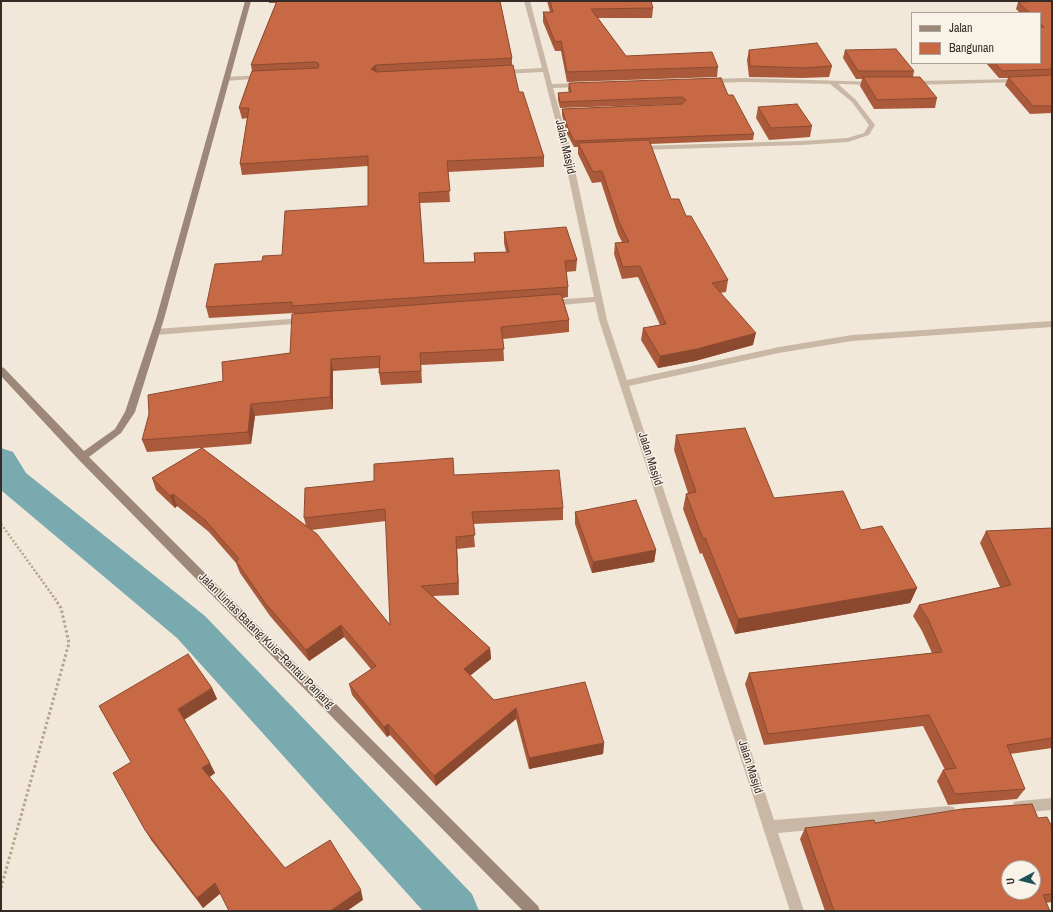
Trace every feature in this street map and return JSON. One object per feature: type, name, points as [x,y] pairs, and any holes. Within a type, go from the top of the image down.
[{"type":"street","points":[[83,457],[118,432],[130,412],[156,332],[248,1]]},
{"type":"street","name":"Jalan Masjid","points":[[527,1],[544,70],[549,86],[561,112],[570,150],[603,320],[616,354],[797,911]]},
{"type":"street","points":[[493,72],[544,70]]},
{"type":"street","points":[[226,79],[272,77]]},
{"type":"street","points":[[700,82],[746,80],[886,83]]},
{"type":"street","points":[[910,83],[1029,80]]},
{"type":"street","points":[[628,148],[802,143],[848,140],[867,134],[872,125],[854,101],[833,83]]},
{"type":"street","points":[[549,86],[586,85]]},
{"type":"street","points":[[543,303],[598,299]]},
{"type":"street","points":[[156,332],[314,321]]},
{"type":"street","points":[[625,384],[779,350],[852,338],[1052,324]]},
{"type":"street","name":"Jalan Lintas Batang Kuis–Rantau Panjang","points":[[1,370],[83,457],[532,911]]},
{"type":"street","points":[[1010,807],[1052,804]]},
{"type":"street","points":[[770,828],[963,811]]},
{"type":"path","points":[[1,524],[62,608],[69,643],[1,888]]},
{"type":"building","points":[[277,1],[500,1],[512,58],[376,65],[371,69],[376,72],[513,65],[519,92],[523,92],[544,157],[447,161],[450,191],[419,193],[424,263],[475,262],[474,253],[509,252],[504,232],[566,227],[577,260],[565,261],[568,287],[292,306],[292,302],[206,307],[215,264],[262,261],[263,256],[282,255],[285,211],[368,206],[368,156],[240,164],[249,108],[239,108],[252,71],[318,68],[319,66],[318,63],[315,62],[251,65]]},
{"type":"building","points":[[550,1],[651,1],[653,8],[591,9],[626,56],[712,52],[718,67],[567,72],[561,41],[555,42],[543,12],[553,12]]},
{"type":"building","points":[[1052,1],[1052,69],[1002,71],[996,64],[1041,64],[1041,27],[1044,27],[1041,24],[1041,12],[1029,12],[1018,2]]},
{"type":"building","points":[[817,43],[832,66],[804,68],[750,66],[749,50]]},
{"type":"building","points":[[896,49],[914,71],[858,71],[845,50]]},
{"type":"building","points":[[1052,75],[1052,106],[1033,106],[1008,77]]},
{"type":"building","points":[[863,77],[920,77],[937,98],[877,100]]},
{"type":"building","points":[[721,78],[728,95],[733,95],[754,134],[574,141],[562,109],[682,104],[686,100],[682,97],[560,102],[558,93],[571,92],[569,83]]},
{"type":"building","points":[[797,104],[812,126],[771,128],[758,107]]},
{"type":"building","points":[[649,140],[671,199],[679,199],[686,216],[691,216],[728,280],[712,283],[756,333],[697,349],[660,356],[643,328],[666,324],[640,266],[623,267],[615,243],[629,242],[619,222],[602,171],[593,172],[578,143]]},
{"type":"building","points":[[561,294],[569,320],[501,327],[504,349],[420,353],[421,371],[379,373],[380,356],[331,359],[330,397],[251,404],[248,432],[142,440],[149,414],[148,395],[223,381],[222,362],[290,353],[292,314]]},
{"type":"building","points":[[745,428],[774,498],[843,491],[861,530],[882,526],[917,588],[738,619],[705,538],[703,539],[686,494],[696,492],[676,435]]},
{"type":"building","points":[[202,448],[317,534],[390,625],[385,509],[304,518],[305,488],[374,481],[374,464],[453,458],[454,475],[559,470],[563,508],[472,512],[475,535],[456,537],[458,583],[421,586],[490,648],[464,669],[494,700],[585,682],[604,743],[529,758],[516,708],[434,776],[388,724],[384,727],[349,684],[376,666],[341,625],[306,650],[266,604],[236,561],[239,559],[205,520],[173,494],[170,496],[152,478]]},
{"type":"building","points":[[636,500],[656,550],[593,562],[575,512]]},
{"type":"building","points":[[1052,528],[1052,738],[1007,745],[1025,789],[955,794],[943,770],[956,768],[929,715],[768,734],[749,673],[942,652],[928,619],[919,605],[1011,585],[986,531]]},
{"type":"building","points":[[188,654],[212,688],[178,709],[210,763],[202,768],[285,868],[330,840],[361,890],[330,911],[229,911],[215,883],[197,898],[145,830],[113,773],[131,762],[99,706]]},
{"type":"building","points":[[1032,804],[1038,818],[1047,817],[1052,827],[1052,894],[1043,895],[1050,911],[834,911],[805,828],[874,820],[875,823],[962,809]]},
{"type":"waterway","points":[[1,460],[14,482],[191,627],[455,911]]}]
